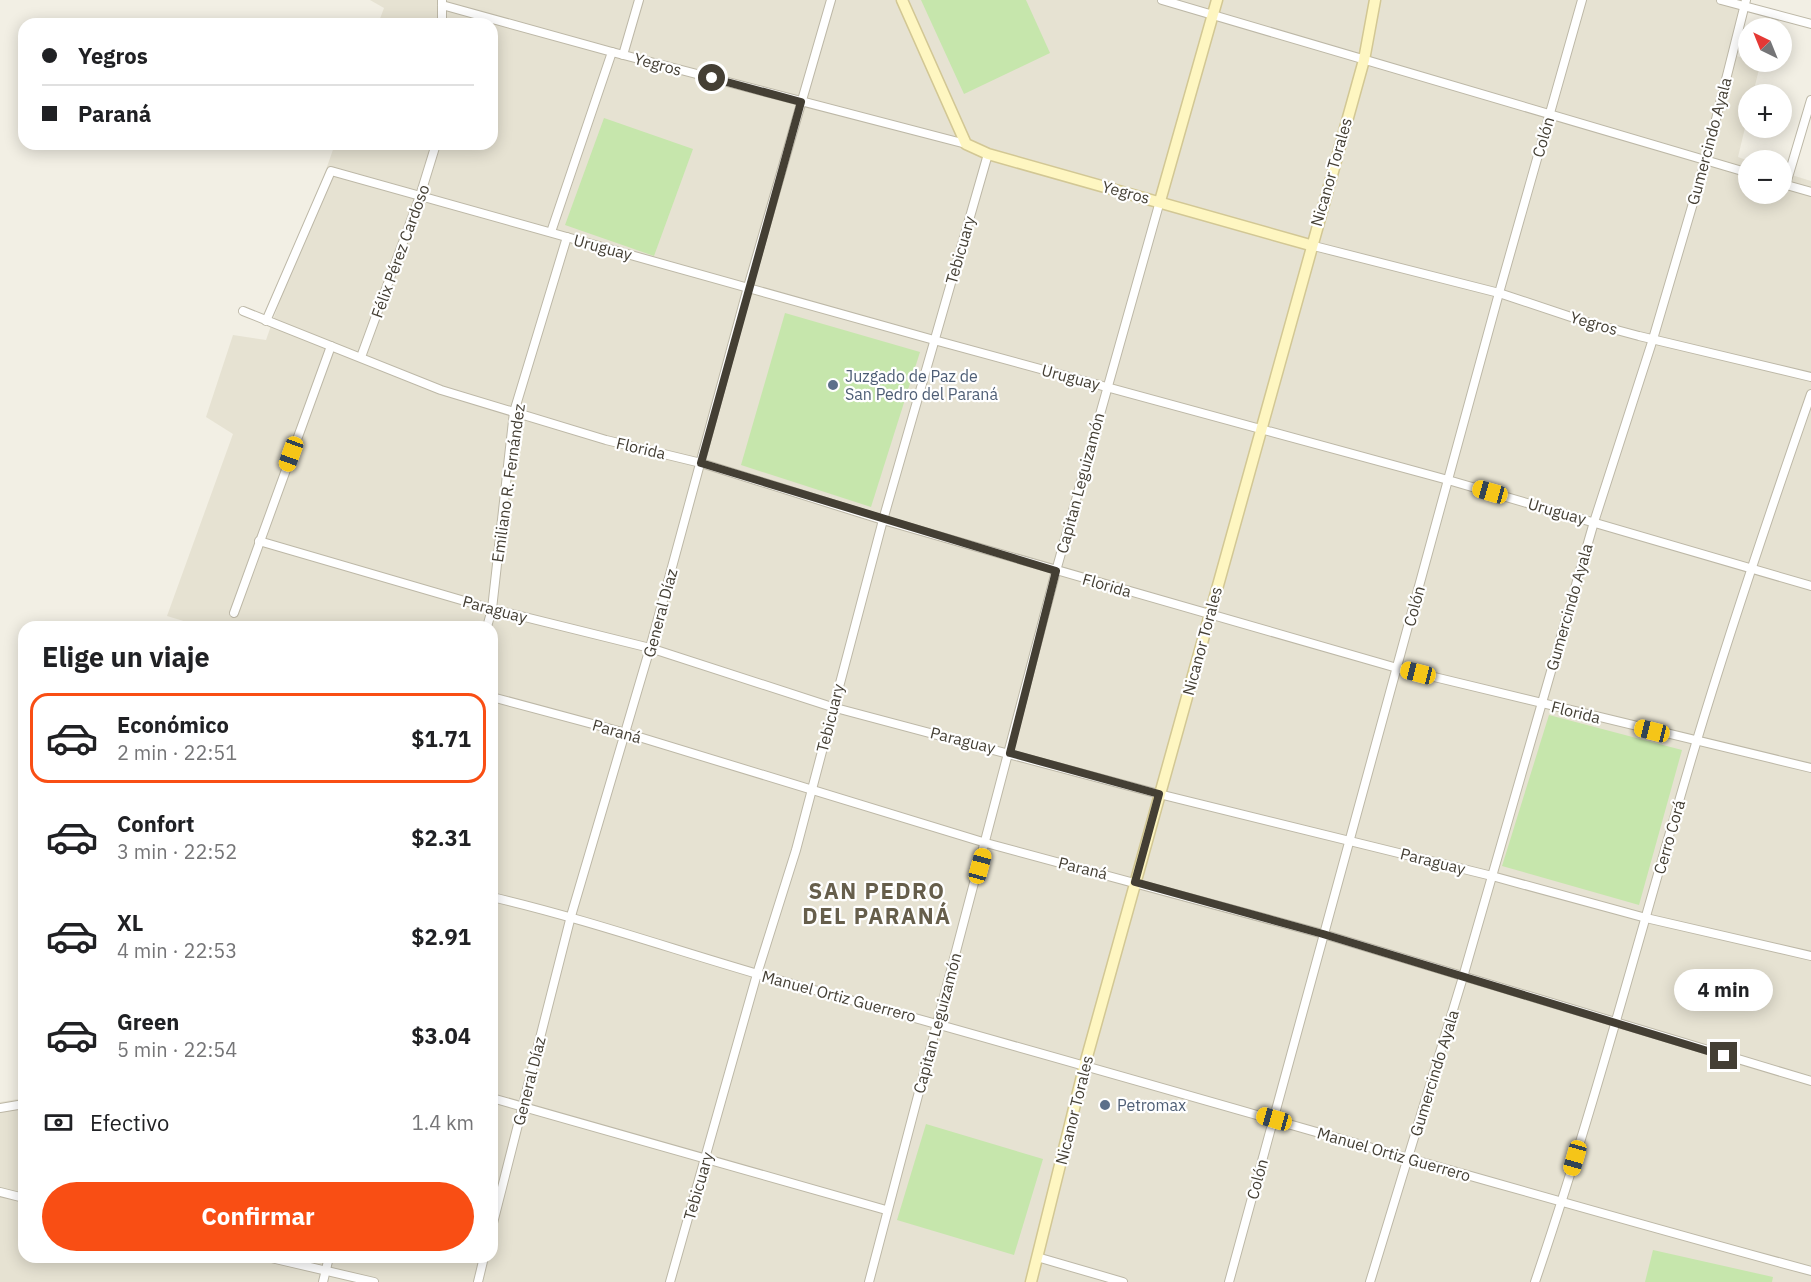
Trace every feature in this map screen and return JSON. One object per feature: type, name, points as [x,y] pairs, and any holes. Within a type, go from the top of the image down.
[{"type":"street","points":[[623,55],[639,0]]},
{"type":"street","name":"General Díaz","points":[[498,1204],[571,916],[626,733],[748,286],[831,0]]},
{"type":"street","points":[[902,0],[966,144]]},
{"type":"street","points":[[1162,0],[1738,169]]},
{"type":"street","name":"Capitan Leguizamón","points":[[869,1282],[886,1210],[1010,753],[1056,571],[1106,387],[1217,0]]},
{"type":"street","name":"Nicanor Torales","points":[[1031,1282],[1085,1064],[1310,245],[1364,60],[1375,0]]},
{"type":"street","name":"Colón","points":[[1229,1282],[1498,293],[1582,0]]},
{"type":"street","points":[[1721,0],[1745,3],[1811,24]]},
{"type":"street","points":[[442,2],[442,18]]},
{"type":"street","name":"Yegros","points":[[442,2],[496,18]]},
{"type":"street","name":"Gumercindo Ayala","points":[[1370,1282],[1463,977],[1594,522],[1653,339],[1706,159],[1745,3]]},
{"type":"street","name":"Yegros","points":[[498,18],[623,55],[966,144],[988,154],[1310,245],[1498,293],[1583,321],[1811,377]]},
{"type":"street","points":[[552,232],[612,52]]},
{"type":"street","points":[[1792,159],[1811,100]]},
{"type":"street","name":"Félix Pérez Cardoso","points":[[361,357],[420,196],[434,150]]},
{"type":"street","name":"Tebicuary","points":[[670,1282],[812,791],[832,707],[883,519],[988,154]]},
{"type":"street","name":"Uruguay","points":[[266,321],[331,171],[1259,430],[1448,480],[1811,586]]},
{"type":"street","points":[[1792,186],[1811,192]]},
{"type":"street","name":"Emiliano R. Fernández","points":[[489,621],[492,609],[514,412],[567,237]]},
{"type":"street","name":"Florida","points":[[243,311],[441,390],[606,440],[701,463],[1056,571],[1397,668],[1811,768]]},
{"type":"street","points":[[234,613],[331,346]]},
{"type":"street","name":"Cerro Corá","points":[[1535,1282],[1562,1203],[1697,742],[1750,570],[1811,394]]},
{"type":"street","name":"Paraguay","points":[[259,541],[492,609],[650,648],[832,707],[1159,794],[1351,840],[1646,918],[1811,956]]},
{"type":"street","name":"Paraná","points":[[498,699],[626,733],[986,843],[1323,934],[1615,1024],[1811,1081]]},
{"type":"street","name":"Manuel Ortiz Guerrero","points":[[498,898],[571,916],[758,974],[1085,1064],[1562,1203],[1811,1271]]},
{"type":"street","points":[[498,1100],[886,1210]]},
{"type":"street","points":[[0,1108],[18,1105]]},
{"type":"street","points":[[0,1192],[18,1196]]},
{"type":"street","points":[[1037,1257],[1123,1282]]},
{"type":"street","points":[[292,1263],[374,1282]]},
{"type":"street","points":[[323,1282],[328,1263]]},
{"type":"street","points":[[478,1282],[483,1263]]},
{"type":"shaded area","name":"SAN PEDRO DEL PARANÁ","points":[[370,0],[1739,0],[1738,72],[1758,72],[1755,84],[1738,84],[1738,138],[1743,138],[1738,150],[1738,204],[1792,204],[1792,175],[1811,181],[1811,1282],[0,1282],[0,1102],[18,1099],[18,1263],[498,1263],[498,621],[183,621],[167,616],[233,434],[206,417],[233,335],[266,340],[333,150],[498,150],[498,18],[380,18],[384,8]]},
{"type":"green space","points":[[921,0],[1026,0],[1050,53],[964,94]]},
{"type":"green space","points":[[604,118],[693,149],[654,256],[565,225]]},
{"type":"green space","points":[[785,313],[920,352],[871,507],[741,465]]},
{"type":"green space","points":[[1549,715],[1682,750],[1639,905],[1502,866]]},
{"type":"green space","points":[[926,1124],[1043,1159],[1014,1255],[897,1220]]},
{"type":"green space","points":[[1653,1250],[1773,1277],[1772,1282],[1645,1282]]},
{"type":"place","name":"Juzgado de Paz de San Pedro del Paraná","points":[[833,385]]},
{"type":"place","name":"Petromax","points":[[1105,1105]]},
{"type":"district","name":"SAN PEDRO DEL PARANÁ","points":[[877,904]]},
{"type":"route","points":[[712,78],[801,102],[748,286],[701,463],[1056,571],[1010,753],[1159,794],[1135,882],[1323,934],[1724,1056]]}]
